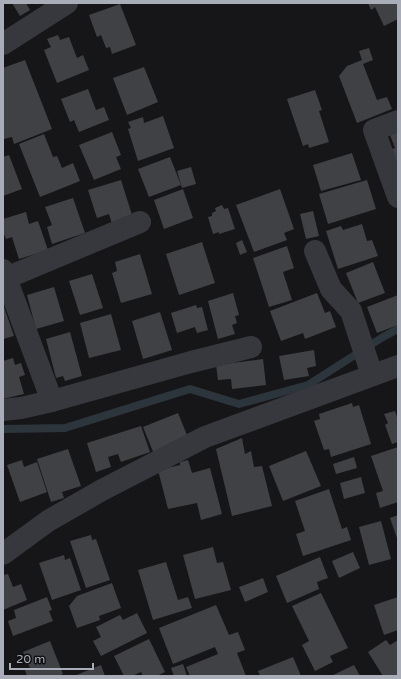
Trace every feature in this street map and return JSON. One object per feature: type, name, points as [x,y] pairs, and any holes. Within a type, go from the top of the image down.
[{"type":"street","points":[[3,44],[67,3]]},
{"type":"street","points":[[398,121],[374,130],[398,197]]},
{"type":"street","points":[[52,401],[4,274],[140,222]]},
{"type":"street","points":[[315,251],[331,289],[350,311],[360,336],[372,376]]},
{"type":"street","points":[[3,410],[21,408],[52,401],[191,362],[251,347]]},
{"type":"street","points":[[3,554],[61,513],[102,490],[205,437],[398,366]]},
{"type":"building","points":[[12,3],[26,3],[30,10],[20,16]]},
{"type":"building","points":[[368,3],[398,3],[398,19],[384,26],[375,7],[371,10]]},
{"type":"building","points":[[120,4],[136,45],[112,54],[110,47],[106,48],[101,35],[97,37],[89,15]]},
{"type":"building","points":[[58,35],[60,40],[69,37],[77,58],[83,55],[89,70],[57,83],[44,50],[51,47],[47,39]]},
{"type":"building","points":[[369,48],[373,60],[363,64],[377,100],[387,97],[392,109],[357,123],[339,76],[347,66],[362,60],[359,51]]},
{"type":"building","points":[[25,60],[52,129],[14,144],[12,137],[4,139],[3,137],[3,68]]},
{"type":"building","points":[[144,67],[158,102],[127,115],[113,78]]},
{"type":"building","points":[[88,89],[96,110],[104,107],[109,120],[79,132],[74,120],[70,122],[61,99]]},
{"type":"building","points":[[315,90],[322,110],[319,111],[329,142],[309,148],[308,144],[303,146],[287,99]]},
{"type":"building","points":[[163,116],[174,148],[138,161],[128,129],[131,128],[128,122],[143,117],[144,123]]},
{"type":"building","points":[[112,132],[121,155],[116,157],[121,169],[94,180],[79,145]]},
{"type":"building","points":[[398,132],[398,166],[392,149],[395,148],[390,135]]},
{"type":"building","points":[[44,134],[53,157],[57,156],[62,168],[73,163],[80,181],[40,197],[19,144]]},
{"type":"building","points":[[352,153],[361,180],[321,191],[313,165]]},
{"type":"building","points":[[9,155],[22,189],[3,196],[3,157]]},
{"type":"building","points":[[170,157],[181,185],[149,197],[138,169]]},
{"type":"building","points":[[191,167],[196,184],[182,188],[177,171]]},
{"type":"building","points":[[121,180],[133,218],[112,224],[109,214],[97,218],[88,190]]},
{"type":"building","points":[[367,180],[376,209],[328,224],[319,194]]},
{"type":"building","points":[[183,189],[193,218],[164,229],[154,200]]},
{"type":"building","points":[[280,189],[294,229],[284,233],[287,240],[254,252],[236,205]]},
{"type":"building","points":[[73,198],[85,233],[52,244],[47,227],[52,225],[45,207]]},
{"type":"building","points":[[222,205],[224,209],[228,208],[235,229],[219,234],[219,232],[213,234],[208,217],[212,216],[212,213],[216,211],[215,208]]},
{"type":"building","points":[[313,211],[319,236],[306,239],[300,214]]},
{"type":"building","points":[[26,212],[29,224],[38,221],[48,250],[19,259],[12,237],[6,239],[3,232],[3,219]]},
{"type":"building","points":[[362,224],[367,241],[372,240],[378,256],[338,269],[326,231],[341,226],[343,230]]},
{"type":"building","points":[[242,240],[247,252],[240,255],[236,243]]},
{"type":"building","points":[[202,242],[215,283],[179,295],[166,254]]},
{"type":"building","points":[[287,246],[294,268],[283,272],[292,300],[269,307],[253,258]]},
{"type":"building","points":[[140,254],[152,294],[121,303],[112,273],[117,271],[115,262]]},
{"type":"building","points":[[373,262],[385,293],[358,303],[346,273]]},
{"type":"building","points":[[92,274],[103,308],[80,315],[69,281]]},
{"type":"building","points":[[54,287],[64,321],[36,329],[27,295]]},
{"type":"building","points":[[233,293],[239,315],[235,316],[237,323],[232,325],[235,334],[218,339],[208,301]]},
{"type":"building","points":[[317,293],[325,313],[330,311],[336,327],[305,339],[303,333],[281,341],[270,311]]},
{"type":"building","points":[[398,295],[398,325],[377,333],[367,307]]},
{"type":"building","points":[[3,304],[14,336],[3,339]]},
{"type":"building","points":[[196,305],[197,308],[202,307],[208,330],[197,333],[195,327],[177,333],[171,313]]},
{"type":"building","points":[[160,312],[172,350],[143,359],[132,321]]},
{"type":"building","points":[[111,314],[121,350],[89,358],[80,323]]},
{"type":"building","points":[[70,332],[82,376],[65,381],[63,376],[56,378],[46,339]]},
{"type":"building","points":[[314,350],[316,366],[307,368],[309,376],[284,380],[279,356]]},
{"type":"building","points":[[13,358],[15,365],[21,363],[25,375],[19,377],[24,394],[3,399],[3,361]]},
{"type":"building","points":[[263,359],[266,385],[232,389],[231,379],[218,380],[216,365]]},
{"type":"building","points":[[352,403],[353,407],[359,405],[371,444],[331,457],[329,449],[324,450],[314,421],[320,419],[319,414]]},
{"type":"building","points":[[395,411],[398,420],[398,442],[392,444],[385,425],[388,423],[384,414]]},
{"type":"building","points":[[178,413],[189,440],[154,454],[143,427]]},
{"type":"building","points":[[141,426],[150,452],[121,462],[118,454],[108,457],[111,467],[96,472],[87,443]]},
{"type":"building","points":[[242,438],[245,454],[251,451],[254,467],[262,466],[272,506],[232,516],[216,449]]},
{"type":"building","points":[[398,447],[398,502],[380,508],[376,493],[383,491],[371,456]]},
{"type":"building","points":[[68,449],[81,486],[62,492],[64,498],[51,502],[37,459]]},
{"type":"building","points":[[306,451],[321,486],[283,501],[269,466]]},
{"type":"building","points":[[354,457],[357,468],[336,474],[333,464]]},
{"type":"building","points":[[22,460],[24,467],[37,462],[47,492],[20,502],[7,465]]},
{"type":"building","points":[[188,460],[192,473],[210,468],[222,514],[201,520],[197,503],[168,509],[158,470],[180,465],[180,462]]},
{"type":"building","points":[[361,477],[365,493],[344,499],[340,483]]},
{"type":"building","points":[[329,489],[342,529],[347,527],[351,540],[303,556],[296,534],[305,531],[295,501]]},
{"type":"building","points":[[398,515],[398,541],[390,518]]},
{"type":"building","points":[[381,521],[391,559],[369,565],[359,527]]},
{"type":"building","points":[[91,535],[92,540],[96,539],[110,580],[86,588],[70,541]]},
{"type":"building","points":[[213,547],[217,563],[223,562],[231,590],[195,599],[183,555]]},
{"type":"building","points":[[353,552],[360,568],[339,578],[332,561]]},
{"type":"building","points":[[64,555],[65,560],[70,558],[81,590],[52,600],[39,563]]},
{"type":"building","points":[[320,557],[328,578],[317,582],[319,589],[287,603],[276,576]]},
{"type":"building","points":[[166,562],[178,600],[188,597],[192,608],[153,620],[138,570]]},
{"type":"building","points":[[8,574],[13,587],[21,584],[27,600],[3,610],[3,575]]},
{"type":"building","points":[[263,578],[268,592],[245,602],[239,587]]},
{"type":"building","points":[[112,583],[121,608],[99,616],[100,620],[77,628],[69,606],[77,596]]},
{"type":"building","points":[[321,593],[348,648],[330,656],[333,662],[315,671],[302,645],[309,641],[292,606]]},
{"type":"building","points":[[47,597],[52,610],[49,611],[53,621],[13,636],[8,621],[16,618],[14,610]]},
{"type":"building","points":[[398,597],[398,630],[384,635],[374,605]]},
{"type":"building","points":[[216,605],[229,635],[238,632],[245,650],[237,653],[246,676],[190,676],[186,667],[218,654],[215,647],[173,664],[159,628]]},
{"type":"building","points":[[137,613],[147,633],[101,656],[93,641],[101,637],[96,627],[120,615],[123,620]]},
{"type":"building","points":[[149,639],[165,672],[157,676],[143,676],[141,672],[132,676],[124,676],[114,656]]},
{"type":"building","points":[[386,640],[390,645],[398,640],[398,676],[383,676],[368,652]]},
{"type":"building","points":[[50,641],[63,674],[58,676],[27,676],[25,670],[30,668],[23,652]]},
{"type":"building","points":[[293,657],[301,676],[260,676],[258,671]]},
{"type":"building","points":[[183,664],[187,676],[174,676],[171,668]]},
{"type":"building","points":[[101,665],[105,676],[74,676]]},
{"type":"building","points":[[354,665],[360,676],[331,676]]},
{"type":"waterway","points":[[3,429],[65,428],[190,389],[239,404],[308,385],[398,329]]}]
